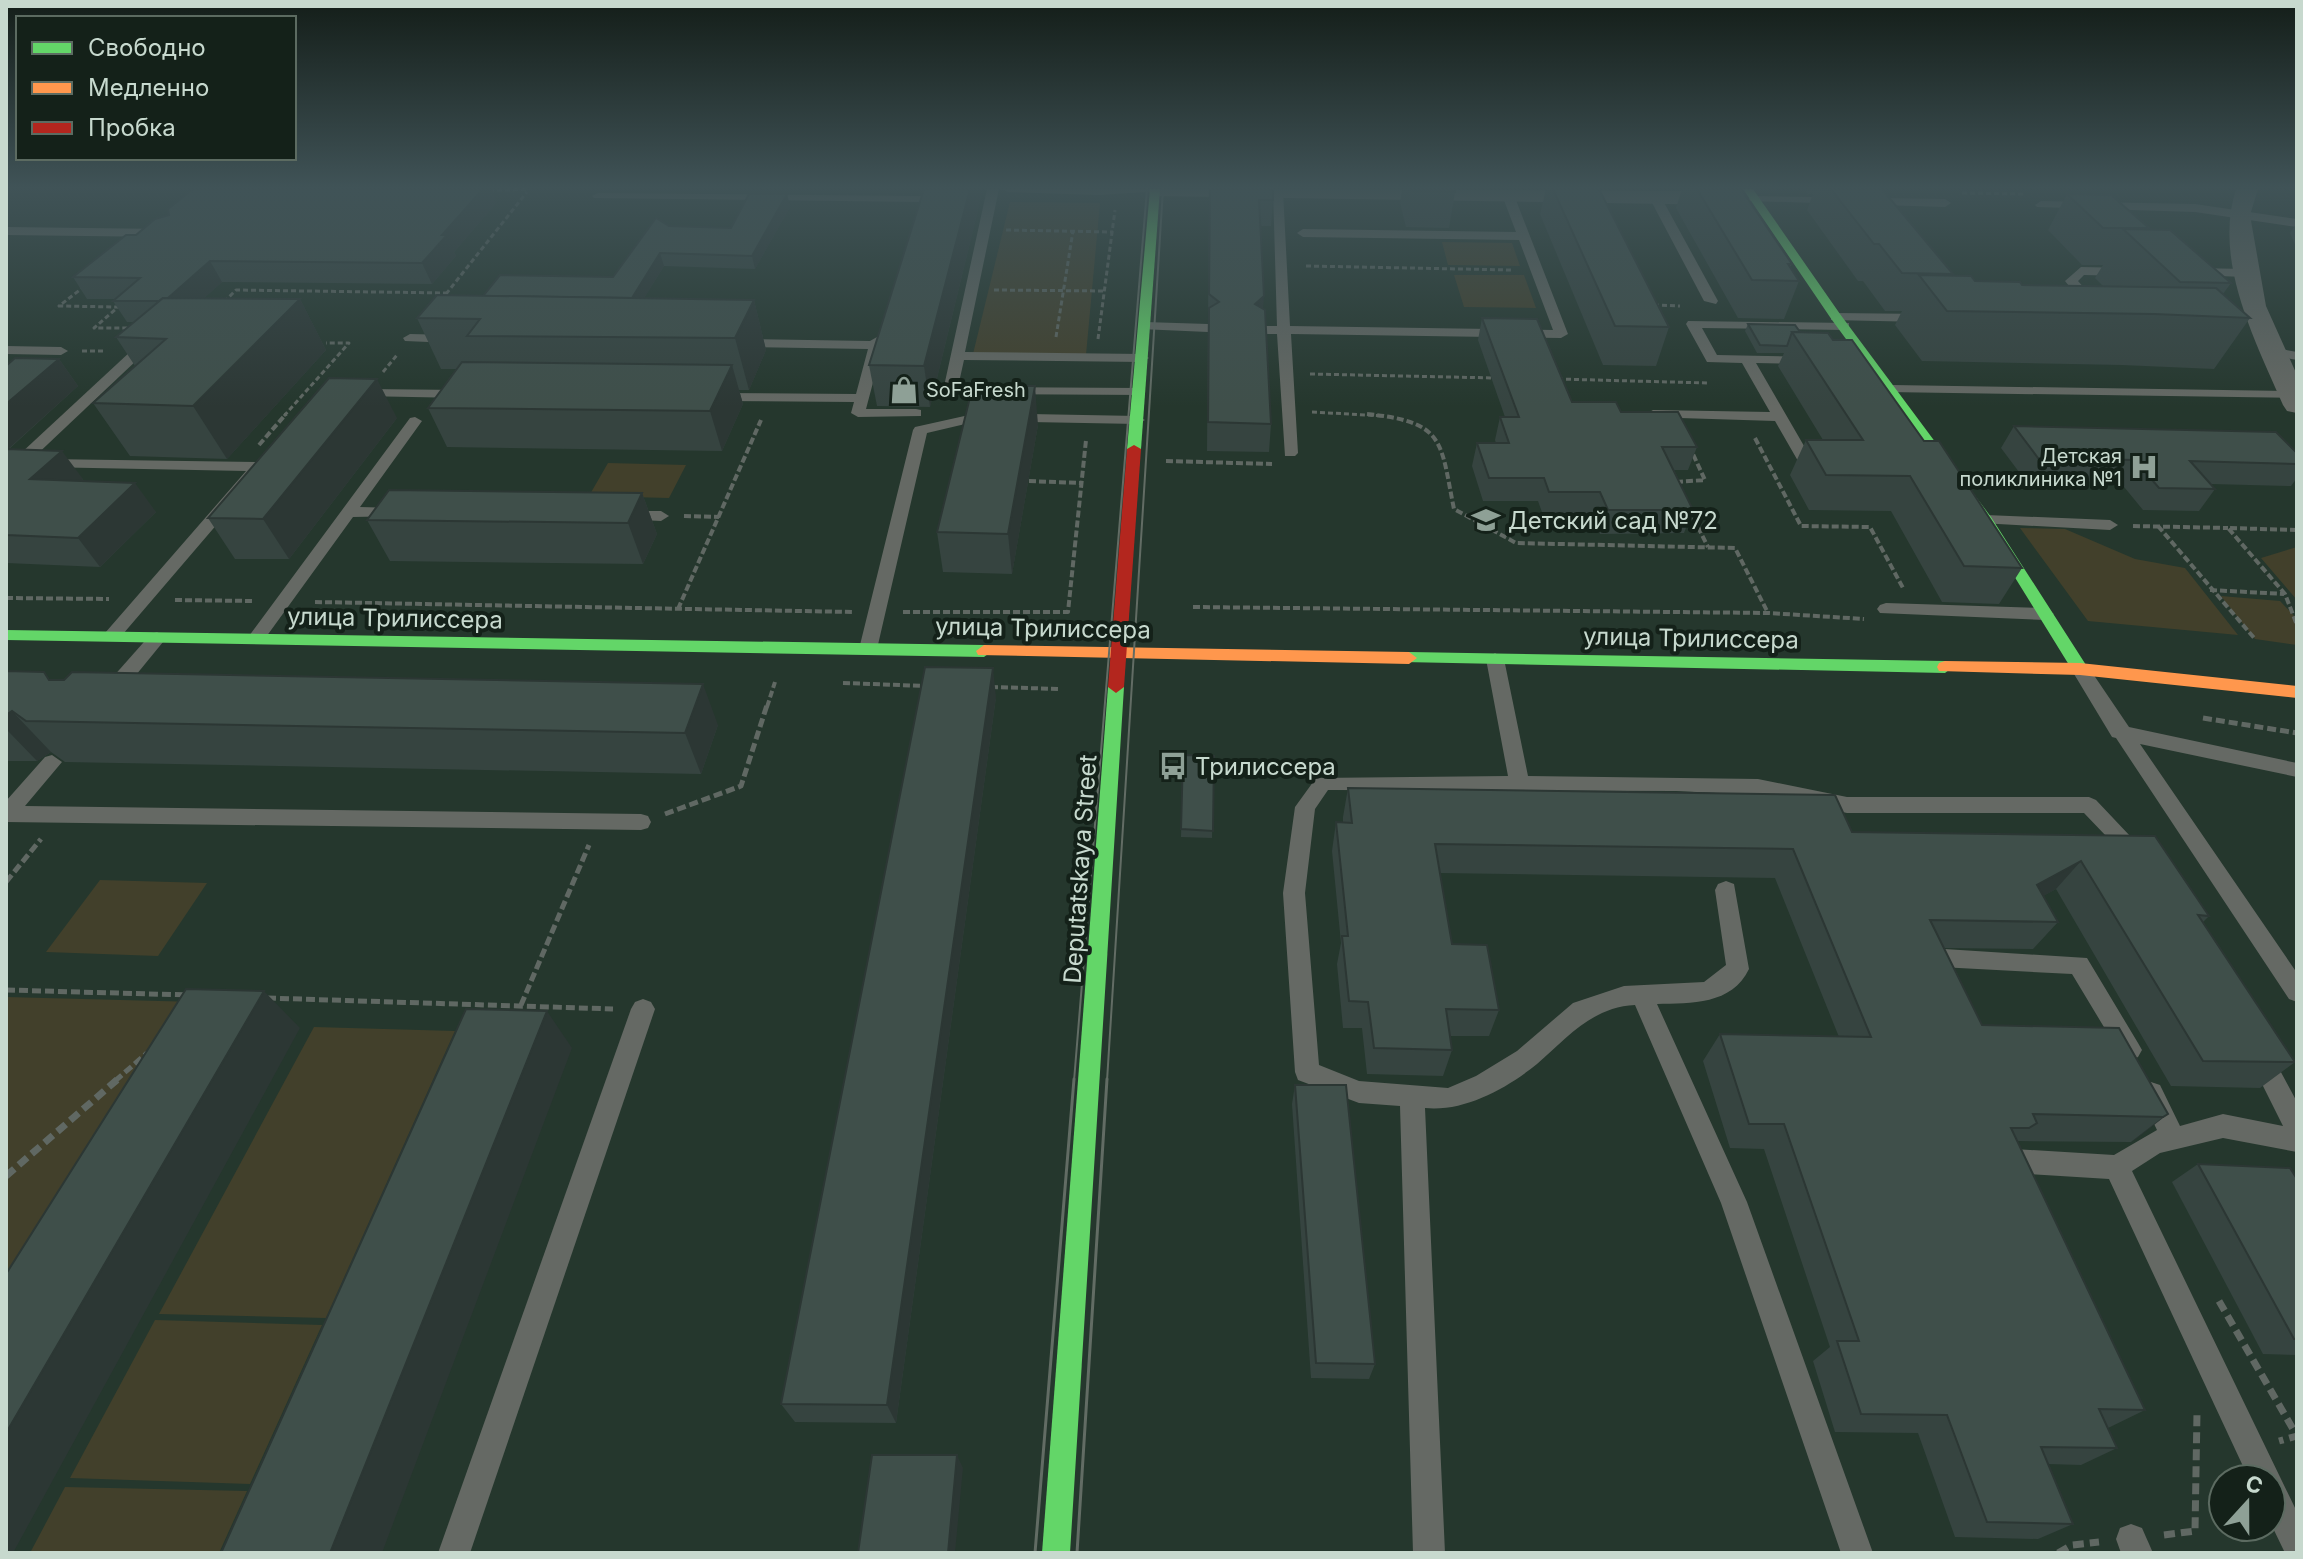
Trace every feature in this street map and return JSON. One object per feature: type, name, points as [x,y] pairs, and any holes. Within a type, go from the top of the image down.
[{"type":"street","name":"Deputatskaya Street","points":[[1056,1553],[1148,262]]},
{"type":"street","points":[[1798,262],[1840,321],[1862,360],[1892,389],[1986,520],[2080,669]]},
{"type":"street","points":[[2245,262],[2253,306],[2270,351],[2294,400]]},
{"type":"street","name":"улица Трилиссера","points":[[6,635],[2080,669],[2297,692]]},
{"type":"lane","points":[[978,262],[950,391],[1140,392]]},
{"type":"lane","points":[[1279,262],[1290,453]]},
{"type":"lane","points":[[1263,330],[1561,334],[1534,262]]},
{"type":"lane","points":[[1690,262],[1711,301]]},
{"type":"lane","points":[[2107,321],[2071,281],[2081,271],[2141,272]]},
{"type":"lane","points":[[2186,272],[2246,273]]},
{"type":"lane","points":[[1824,360],[1712,359],[1693,324],[1932,318]]},
{"type":"lane","points":[[1145,326],[1208,328]]},
{"type":"lane","points":[[410,338],[472,339]]},
{"type":"lane","points":[[721,343],[878,338],[859,398],[858,413],[916,413]]},
{"type":"lane","points":[[12,469],[158,339]]},
{"type":"lane","points":[[6,350],[61,351]]},
{"type":"lane","points":[[2270,351],[2297,356]]},
{"type":"lane","points":[[958,356],[1142,358]]},
{"type":"lane","points":[[1747,359],[1803,458]]},
{"type":"lane","points":[[1892,389],[2294,400]]},
{"type":"lane","points":[[366,393],[477,394]]},
{"type":"lane","points":[[698,397],[859,398]]},
{"type":"lane","points":[[1643,414],[1781,417]]},
{"type":"lane","points":[[868,649],[920,430],[978,417],[1138,420]]},
{"type":"lane","points":[[255,640],[415,421]]},
{"type":"lane","points":[[12,469],[258,467],[111,637]]},
{"type":"lane","points":[[349,512],[411,513]]},
{"type":"lane","points":[[615,516],[661,516]]},
{"type":"lane","points":[[1986,520],[2110,525]]},
{"type":"lane","points":[[1882,614],[1915,610],[2045,614]]},
{"type":"lane","points":[[102,702],[157,638]]},
{"type":"lane","points":[[1495,659],[1519,782]]},
{"type":"lane","points":[[2080,669],[2119,732],[2297,992]]},
{"type":"lane","points":[[2119,732],[2297,770]]},
{"type":"lane","points":[[6,814],[52,762]]},
{"type":"lane","points":[[1726,890],[1738,969],[1709,992],[1624,996],[1581,1010],[1525,1059],[1485,1084],[1448,1099],[1359,1092],[1307,1072],[1294,893],[1305,807],[1323,783],[1519,782],[1758,787],[1847,805],[2089,805],[2151,870]]},
{"type":"lane","points":[[6,814],[641,822]]},
{"type":"lane","points":[[1938,981],[1929,957],[2079,965],[2124,1038],[2174,1139]]},
{"type":"lane","points":[[1642,996],[1734,1202],[1857,1553]]},
{"type":"lane","points":[[454,1553],[643,1009]]},
{"type":"lane","points":[[2096,1036],[2124,1038]]},
{"type":"lane","points":[[2250,1036],[2297,1127]]},
{"type":"lane","points":[[1412,1096],[1429,1553]]},
{"type":"lane","points":[[2014,1161],[2117,1167],[2155,1142],[2223,1126],[2297,1140]]},
{"type":"lane","points":[[2117,1167],[2258,1463]]},
{"type":"lane","points":[[2287,1524],[2297,1545]]},
{"type":"path","points":[[305,392],[366,393],[472,262]]},
{"type":"path","points":[[1056,337],[1068,262]]},
{"type":"path","points":[[1279,265],[1537,270]]},
{"type":"path","points":[[94,279],[59,306],[118,307],[94,328],[135,328]]},
{"type":"path","points":[[216,310],[236,290],[447,293]]},
{"type":"path","points":[[972,290],[1105,291]]},
{"type":"path","points":[[239,467],[349,343],[326,343]]},
{"type":"path","points":[[1285,373],[1507,378]]},
{"type":"path","points":[[1555,379],[1761,384]]},
{"type":"path","points":[[678,609],[772,397]]},
{"type":"path","points":[[1287,412],[1369,414],[1421,426],[1439,441],[1454,509],[1516,543],[1735,548],[1769,613]]},
{"type":"path","points":[[1675,414],[1705,480],[1675,480],[1682,494]]},
{"type":"path","points":[[1743,416],[1801,526],[1870,527],[1915,610]]},
{"type":"path","points":[[1166,461],[1290,464],[1290,453]]},
{"type":"path","points":[[1029,481],[1082,483]]},
{"type":"path","points":[[1688,507],[1708,547]]},
{"type":"path","points":[[661,516],[719,517]]},
{"type":"path","points":[[2110,525],[2297,530]]},
{"type":"path","points":[[2158,526],[2209,590],[2255,639]]},
{"type":"path","points":[[2228,528],[2285,594],[2297,625]]},
{"type":"path","points":[[2209,590],[2285,594]]},
{"type":"path","points":[[6,598],[877,612],[1068,612]]},
{"type":"path","points":[[1193,607],[1882,614]]},
{"type":"path","points":[[641,822],[741,786],[775,682]]},
{"type":"path","points":[[6,882],[60,815]]},
{"type":"path","points":[[521,1006],[598,822]]},
{"type":"path","points":[[6,990],[197,995]]},
{"type":"path","points":[[259,997],[643,1009]]},
{"type":"path","points":[[468,1019],[475,1004]]},
{"type":"path","points":[[6,1176],[156,1046]]},
{"type":"path","points":[[2214,1291],[2297,1436],[2252,1450]]},
{"type":"path","points":[[2058,1553],[2072,1545],[2134,1546],[2195,1531],[2197,1396]]},
{"type":"shaded area","points":[[995,262],[1095,262],[1086,355],[973,354]]},
{"type":"shaded area","points":[[1447,262],[1519,262],[1520,266],[1448,265]]},
{"type":"shaded area","points":[[1454,275],[1524,275],[1536,308],[1464,307]]},
{"type":"shaded area","points":[[608,463],[686,465],[669,498],[589,496]]},
{"type":"shaded area","points":[[2020,528],[2065,529],[2135,559],[2185,568],[2238,635],[2088,621]]},
{"type":"shaded area","points":[[2297,547],[2297,600],[2261,558]]},
{"type":"shaded area","points":[[2221,596],[2280,601],[2297,619],[2297,645],[2255,639]]},
{"type":"shaded area","points":[[100,880],[207,883],[158,956],[46,952]]},
{"type":"shaded area","points":[[6,997],[198,1002],[6,1310]]},
{"type":"shaded area","points":[[314,1027],[455,1031],[326,1318],[159,1314]]},
{"type":"shaded area","points":[[155,1320],[322,1325],[250,1484],[70,1478]]},
{"type":"shaded area","points":[[65,1487],[247,1491],[219,1553],[30,1553]]},
{"type":"building","points":[[92,262],[209,262],[168,298],[159,301],[113,301],[140,278],[73,277]]},
{"type":"building","points":[[290,262],[423,262],[422,263]]},
{"type":"building","points":[[624,262],[655,262],[632,298],[483,296],[500,275],[613,277]]},
{"type":"building","points":[[901,262],[951,262],[924,366],[869,365]]},
{"type":"building","points":[[1209,262],[1262,262],[1264,296],[1255,304],[1265,310],[1271,424],[1208,422],[1209,308],[1219,302],[1209,294]]},
{"type":"building","points":[[1586,262],[1636,262],[1669,327],[1615,326]]},
{"type":"building","points":[[1741,262],[1790,262],[1792,264],[1788,264],[1799,281],[1752,280]]},
{"type":"building","points":[[1893,262],[1943,262],[1953,274],[1902,273]]},
{"type":"building","points":[[2158,262],[2207,262],[2231,283],[2180,282]]},
{"type":"building","points":[[1919,275],[1971,276],[1975,281],[2020,282],[2022,285],[2216,288],[2250,318],[1947,311]]},
{"type":"building","points":[[437,295],[754,300],[735,338],[467,336],[480,319],[417,318]]},
{"type":"building","points":[[163,298],[300,299],[193,406],[93,403],[166,339],[116,337]]},
{"type":"building","points":[[1482,318],[1537,319],[1572,402],[1616,402],[1621,412],[1678,412],[1697,447],[1662,447],[1693,510],[1608,510],[1600,492],[1549,492],[1544,478],[1489,478],[1477,443],[1509,443],[1500,417],[1519,417]]},
{"type":"building","points":[[1748,324],[1795,325],[1800,332],[1792,332],[1787,346],[1760,345]]},
{"type":"building","points":[[1792,332],[1828,333],[1833,340],[1852,340],[1924,441],[1939,441],[2022,568],[1964,566],[1910,476],[1826,475],[1806,440],[1863,440]]},
{"type":"building","points":[[15,358],[59,359],[6,404],[6,366]]},
{"type":"building","points":[[462,362],[732,365],[710,411],[428,408]]},
{"type":"building","points":[[329,378],[377,379],[263,519],[208,518]]},
{"type":"building","points":[[973,385],[1035,386],[1008,534],[937,532]]},
{"type":"building","points":[[2014,426],[2276,432],[2297,453],[2297,464],[2190,461],[2215,489],[2159,488],[2135,460],[2038,458]]},
{"type":"building","points":[[6,449],[62,451],[30,479],[135,483],[78,538],[6,535]]},
{"type":"building","points":[[389,490],[642,493],[628,523],[367,520]]},
{"type":"building","points":[[925,667],[993,668],[887,1405],[781,1404]]},
{"type":"building","points":[[6,671],[44,672],[49,680],[64,680],[72,672],[703,684],[685,733],[26,721],[12,711],[6,715]]},
{"type":"building","points":[[1183,755],[1214,756],[1213,831],[1181,829]]},
{"type":"building","points":[[1348,788],[1835,795],[1852,832],[2155,836],[2209,916],[2198,915],[2295,1062],[2203,1061],[2081,861],[2037,885],[2058,922],[1930,920],[1982,1025],[2119,1028],[2168,1114],[2163,1117],[2033,1114],[2037,1123],[2029,1128],[2011,1128],[2145,1410],[2099,1409],[2117,1448],[2041,1447],[2073,1524],[1987,1522],[1947,1415],[1861,1414],[1837,1341],[1859,1341],[1784,1124],[1749,1124],[1720,1034],[1871,1037],[1793,849],[1435,844],[1452,944],[1487,945],[1499,1010],[1446,1009],[1452,1050],[1374,1048],[1368,1002],[1349,1001],[1342,936],[1348,936],[1336,822],[1352,823]]},
{"type":"building","points":[[186,989],[264,991],[6,1433],[6,1274]]},
{"type":"building","points":[[466,1009],[547,1011],[330,1553],[221,1553]]},
{"type":"building","points":[[1295,1085],[1346,1085],[1375,1364],[1316,1363]]},
{"type":"building","points":[[2198,1164],[2290,1168],[2297,1179],[2297,1339],[2294,1339]]},
{"type":"building","points":[[872,1455],[957,1455],[948,1553],[858,1553]]},
{"type":"tram line","points":[[1074,1081],[1141,262]]},
{"type":"tram line","points":[[1107,1081],[1158,262]]},
{"type":"tram line","points":[[1035,1553],[1074,1079]]},
{"type":"tram line","points":[[1077,1553],[1107,1079]]},
{"type":"traffic: fast","points":[[1134,449],[1149,262]]},
{"type":"traffic: fast","points":[[1798,262],[1986,520],[2080,669]]},
{"type":"traffic: fast","points":[[6,635],[984,651]]},
{"type":"traffic: fast","points":[[1409,658],[1945,667]]},
{"type":"traffic: fast","points":[[1056,1553],[1116,687]]},
{"type":"traffic: slow","points":[[984,651],[1409,658]]},
{"type":"traffic: slow","points":[[1945,667],[2080,669],[2297,692]]},
{"type":"traffic: jam","points":[[1116,687],[1134,449]]},
{"type":"place","name":"SoFaFresh","points":[[904,390]]},
{"type":"place","name":"Детская поликлиника №1","points":[[2144,467]]},
{"type":"place","name":"Детский сад №72","points":[[1486,520]]},
{"type":"place","name":"Трилиссера","points":[[1173,766]]}]
